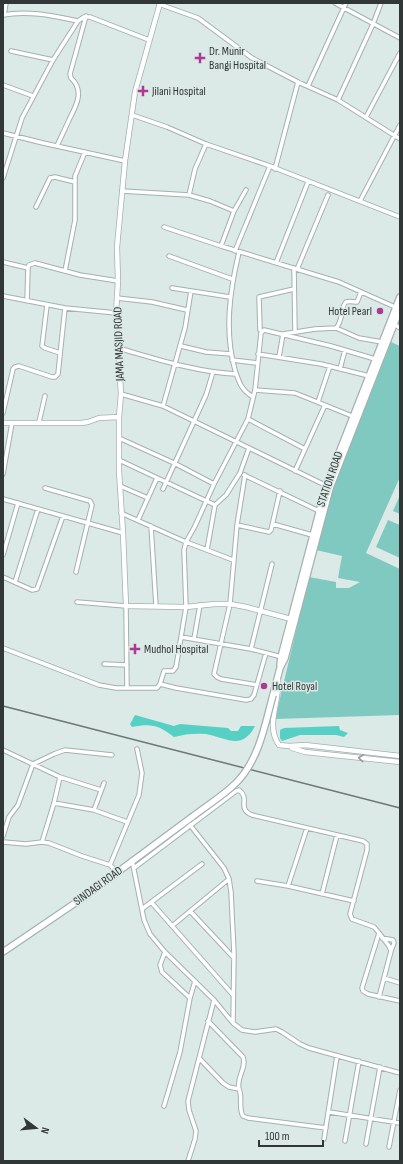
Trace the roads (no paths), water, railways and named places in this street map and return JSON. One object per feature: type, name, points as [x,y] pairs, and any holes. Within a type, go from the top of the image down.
[{"type":"main road","name":"STATION ROAD","points":[[283,657],[290,619],[319,511],[398,308],[400,297]]},
{"type":"main road","name":"STATION ROAD","points":[[192,817],[236,783],[255,755],[263,734],[328,487],[352,416],[382,342],[392,323]]},
{"type":"main road","name":"SINDAGI ROAD","points":[[3,952],[192,817]]},
{"type":"street","points":[[6,3],[4,15],[18,13],[48,15],[78,21]]},
{"type":"street","points":[[160,3],[198,18],[252,58],[298,82],[338,100],[400,139]]},
{"type":"street","name":"JAMA MASJID ROAD","points":[[127,688],[126,606],[119,460],[119,417],[121,394],[116,313],[118,281],[117,247],[125,161],[135,92],[160,3]]},
{"type":"street","points":[[308,86],[346,3]]},
{"type":"street","points":[[338,100],[381,3]]},
{"type":"street","points":[[336,4],[400,38]]},
{"type":"street","points":[[86,16],[149,40]]},
{"type":"street","points":[[3,178],[15,136],[33,96],[53,60],[78,21],[86,16]]},
{"type":"street","points":[[57,146],[77,103],[77,86],[70,74],[86,16]]},
{"type":"street","points":[[10,51],[53,60]]},
{"type":"street","points":[[366,118],[400,53]]},
{"type":"street","points":[[275,168],[298,82]]},
{"type":"street","points":[[3,85],[33,96]]},
{"type":"street","points":[[132,115],[167,127],[206,144],[270,166],[400,217]]},
{"type":"street","points":[[360,201],[400,124]]},
{"type":"street","points":[[3,133],[125,161]]},
{"type":"street","points":[[189,195],[195,169],[206,144]]},
{"type":"street","points":[[65,271],[75,220],[75,182],[77,168],[85,152]]},
{"type":"street","points":[[253,397],[243,389],[239,383],[232,360],[229,340],[230,297],[237,251],[270,166]]},
{"type":"street","points":[[36,207],[50,178],[55,177],[75,182]]},
{"type":"street","points":[[276,263],[308,182]]},
{"type":"street","points":[[221,246],[234,211],[246,190]]},
{"type":"street","points":[[122,191],[189,195],[210,201],[234,211]]},
{"type":"street","points":[[299,269],[298,267],[328,195]]},
{"type":"street","points":[[164,227],[339,282],[398,308]]},
{"type":"street","points":[[169,256],[232,279]]},
{"type":"street","points":[[3,262],[28,268]]},
{"type":"street","points":[[27,301],[28,268],[29,265],[35,263],[80,275],[118,281]]},
{"type":"street","points":[[294,268],[295,332]]},
{"type":"street","points":[[172,288],[230,297]]},
{"type":"street","points":[[260,330],[259,297],[294,289]]},
{"type":"street","points":[[162,406],[181,346],[191,291]]},
{"type":"street","points":[[336,328],[340,324],[344,304],[347,302],[357,302],[362,292]]},
{"type":"street","points":[[3,296],[65,308],[116,313]]},
{"type":"street","points":[[117,298],[152,302],[187,310]]},
{"type":"street","points":[[47,305],[42,346],[60,353]]},
{"type":"street","points":[[3,414],[13,369],[15,367],[19,366],[55,377],[58,374],[65,308]]},
{"type":"street","points":[[392,323],[400,328]]},
{"type":"street","points":[[284,334],[315,329],[336,328],[359,338],[382,342]]},
{"type":"street","points":[[3,648],[99,685],[116,688],[156,688],[160,684],[164,670],[173,670],[176,667],[186,607],[184,550],[186,542],[235,441],[248,419],[255,390],[260,336],[262,331],[264,330],[284,334],[375,359]]},
{"type":"street","points":[[279,357],[284,334]]},
{"type":"street","points":[[181,346],[206,352],[231,354]]},
{"type":"street","points":[[118,348],[175,364],[213,372],[236,374]]},
{"type":"street","points":[[340,369],[345,350]]},
{"type":"street","points":[[258,354],[321,364],[369,376]]},
{"type":"street","points":[[232,360],[257,363]]},
{"type":"street","points":[[318,402],[330,366]]},
{"type":"street","points":[[163,489],[206,395],[213,372]]},
{"type":"street","points":[[255,390],[296,393],[352,416]]},
{"type":"street","points":[[121,394],[162,406],[328,487]]},
{"type":"street","points":[[38,422],[45,396]]},
{"type":"street","points":[[295,471],[325,405]]},
{"type":"street","points":[[3,423],[81,423],[99,418],[119,417]]},
{"type":"street","points":[[248,419],[305,449]]},
{"type":"street","points":[[3,474],[12,423]]},
{"type":"street","points":[[119,438],[174,463],[214,484]]},
{"type":"street","points":[[206,549],[215,505],[226,495],[240,473],[248,448]]},
{"type":"street","points":[[119,460],[215,505]]},
{"type":"street","points":[[240,473],[319,511]]},
{"type":"street","points":[[245,475],[237,525],[230,604],[214,674],[222,679],[257,685]]},
{"type":"street","points":[[138,520],[157,478]]},
{"type":"street","points":[[120,486],[148,498]]},
{"type":"street","points":[[45,488],[90,501],[92,504],[76,572]]},
{"type":"street","points":[[237,525],[269,532],[272,528],[280,491]]},
{"type":"street","points":[[3,499],[123,533]]},
{"type":"street","points":[[3,555],[18,503]]},
{"type":"street","points":[[15,582],[38,509]]},
{"type":"street","points":[[121,513],[186,542],[233,560]]},
{"type":"street","points":[[3,577],[32,590],[37,588],[63,516]]},
{"type":"street","points":[[273,524],[312,535]]},
{"type":"street","points":[[151,526],[156,606]]},
{"type":"street","points":[[251,649],[272,564]]},
{"type":"street","points":[[77,602],[126,606],[186,607],[230,604],[290,619]]},
{"type":"street","points":[[194,639],[200,605]]},
{"type":"street","points":[[181,637],[221,643],[283,657]]},
{"type":"street","points":[[160,684],[246,700],[251,699],[257,685],[266,653]]},
{"type":"street","points":[[104,664],[126,665]]},
{"type":"street","points":[[278,676],[279,691],[272,724],[278,744],[282,746],[305,746],[400,756]]},
{"type":"street","points":[[289,746],[305,752],[400,762]]},
{"type":"street","points":[[110,865],[139,795],[142,783],[142,773],[137,749]]},
{"type":"street","points":[[3,750],[60,777],[101,790]]},
{"type":"street","points":[[3,836],[9,817],[18,805],[34,764],[65,750],[112,756]]},
{"type":"street","points":[[42,842],[60,777]]},
{"type":"street","points":[[94,810],[104,783]]},
{"type":"street","points":[[134,868],[239,790],[243,795],[244,809],[252,815],[363,841],[367,844],[367,850],[350,917],[374,927],[389,946],[391,951]]},
{"type":"street","points":[[54,802],[94,810],[128,822]]},
{"type":"street","points":[[190,825],[224,868],[229,879],[234,958],[233,1023]]},
{"type":"street","points":[[288,886],[307,828]]},
{"type":"street","points":[[322,894],[337,835]]},
{"type":"street","points":[[3,842],[26,844],[42,842],[56,845],[82,856],[110,865],[117,872]]},
{"type":"street","points":[[132,860],[144,920],[150,934],[165,952],[214,1000],[233,1023],[247,1032],[276,1029],[300,1044],[337,1056],[400,1073]]},
{"type":"street","points":[[142,909],[202,864]]},
{"type":"street","points":[[172,926],[229,879]]},
{"type":"street","points":[[257,881],[288,886],[354,901]]},
{"type":"street","points":[[151,902],[233,996]]},
{"type":"street","points":[[190,911],[234,958]]},
{"type":"street","points":[[379,933],[362,988],[365,993],[400,1001]]},
{"type":"street","points":[[377,940],[383,938],[393,940],[394,943],[379,996]]},
{"type":"street","points":[[165,952],[160,965],[162,972],[190,998]]},
{"type":"street","points":[[384,978],[400,982]]},
{"type":"street","points":[[164,1106],[180,1052],[190,998],[195,981]]},
{"type":"street","points":[[188,1161],[196,1131],[189,1110],[188,1101],[214,1000]]},
{"type":"street","points":[[208,1021],[243,1057],[245,1065],[238,1083],[242,1100],[240,1110],[243,1116],[326,1128]]},
{"type":"street","points":[[324,1139],[337,1056]]},
{"type":"street","points":[[199,1058],[223,1083],[229,1087],[239,1088]]},
{"type":"street","points":[[345,1141],[359,1061]]},
{"type":"street","points":[[366,1144],[380,1067]]},
{"type":"street","points":[[389,1147],[400,1090]]},
{"type":"street","points":[[329,1112],[400,1122]]},
{"type":"railway","points":[[3,706],[400,808]]},
{"type":"place","name":"Dr. Munir Bangi Hospital","points":[[200,58]]},
{"type":"place","name":"Jilani Hospital","points":[[143,91]]},
{"type":"place","name":"Hotel Pearl","points":[[380,311]]},
{"type":"place","name":"Mudhol Hospital","points":[[135,649]]},
{"type":"place","name":"Hotel Royal","points":[[264,686]]}]
